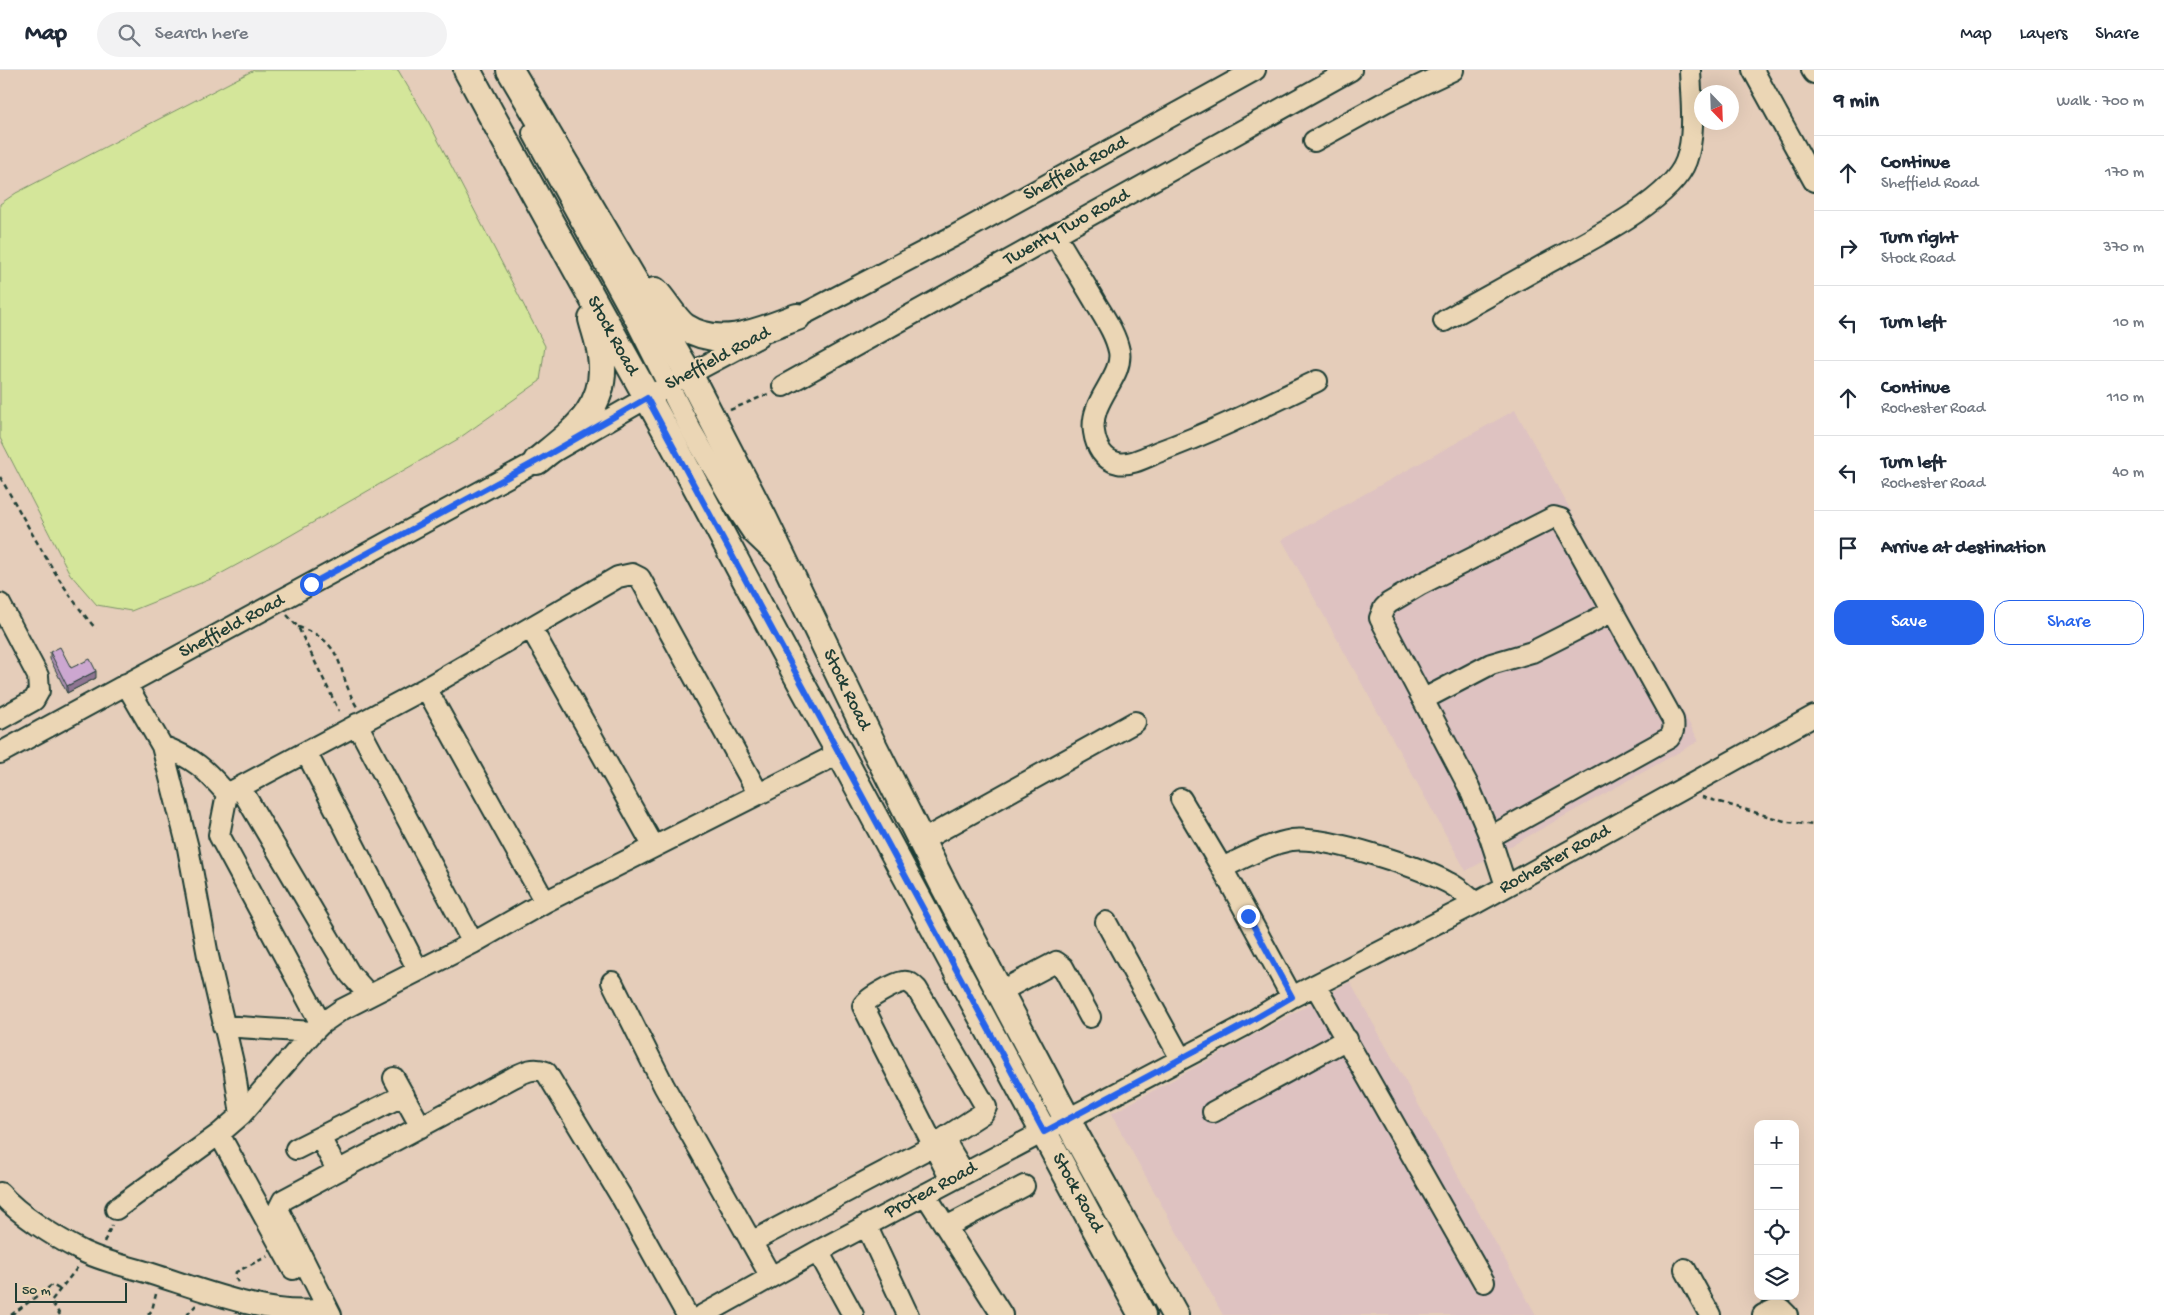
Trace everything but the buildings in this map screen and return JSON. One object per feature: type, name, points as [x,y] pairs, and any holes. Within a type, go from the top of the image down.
[{"type":"main road","name":"Stock Road","points":[[467,70],[580,280],[647,398],[798,680],[840,753],[1142,1315]]},
{"type":"main road","name":"Stock Road","points":[[510,70],[609,237],[679,379],[764,519],[874,747],[999,992],[1175,1315]]},
{"type":"main road","points":[[609,237],[684,326],[704,336],[722,338],[740,336],[797,317]]},
{"type":"main road","points":[[537,461],[581,424],[592,408],[600,389],[602,374],[601,356],[580,280]]},
{"type":"street","points":[[498,70],[636,318],[679,379]]},
{"type":"street","name":"Sheffield Road","points":[[0,753],[537,461],[679,379],[954,236],[1255,70]]},
{"type":"street","name":"Twenty Two Road","points":[[783,386],[1351,70]]},
{"type":"street","points":[[1314,141],[1386,102],[1453,70]]},
{"type":"street","points":[[1444,321],[1606,231],[1657,196],[1673,182],[1686,161],[1692,134],[1690,70]]},
{"type":"street","points":[[1753,70],[1814,181]]},
{"type":"street","points":[[1055,235],[1108,323],[1120,353],[1111,381],[1094,410],[1093,422],[1097,445],[1108,458],[1117,463],[1134,461],[1196,438],[1317,380]]},
{"type":"street","points":[[1490,837],[1669,738],[1673,733],[1673,720],[1613,611],[1565,525],[1561,519],[1554,517],[1421,584],[1384,608],[1380,618],[1469,788],[1490,837],[1506,886]]},
{"type":"street","points":[[317,1028],[219,835],[233,790],[426,688],[618,577],[632,574],[640,578],[758,794]]},
{"type":"street","points":[[0,604],[38,676],[40,690],[34,700],[0,719]]},
{"type":"street","points":[[1424,700],[1491,664],[1532,652],[1613,611]]},
{"type":"street","points":[[531,628],[654,847]]},
{"type":"street","points":[[126,684],[162,746],[188,848],[208,956],[234,1067],[241,1115]]},
{"type":"street","points":[[426,688],[545,902]]},
{"type":"street","name":"Rochester Road","points":[[1068,1120],[1292,997],[1476,903],[1814,716]]},
{"type":"street","points":[[361,722],[473,943]]},
{"type":"street","points":[[921,840],[1135,722]]},
{"type":"street","points":[[162,746],[184,754],[233,790],[350,974],[369,996]]},
{"type":"street","points":[[306,752],[418,970]]},
{"type":"street","points":[[116,1209],[220,1134],[241,1115],[317,1028],[369,996],[473,943],[545,902],[840,753]]},
{"type":"street","points":[[1181,799],[1222,868],[1292,997]]},
{"type":"street","points":[[188,848],[219,835]]},
{"type":"street","points":[[1222,868],[1276,844],[1294,840],[1320,840],[1389,860],[1434,876],[1451,884],[1476,903]]},
{"type":"street","points":[[1106,922],[1181,1059]]},
{"type":"street","points":[[999,992],[1056,962],[1063,967],[1090,1017]]},
{"type":"street","points":[[612,982],[664,1086],[771,1277]]},
{"type":"street","points":[[902,982],[912,984],[917,988],[986,1107],[983,1113],[946,1138],[957,1176],[934,1146],[863,1006],[868,999],[902,982]]},
{"type":"street","points":[[1315,985],[1484,1282]]},
{"type":"street","points":[[223,1026],[317,1028]]},
{"type":"street","points":[[1213,1112],[1347,1039]]},
{"type":"street","points":[[321,1313],[279,1208],[283,1200],[527,1070],[538,1068],[546,1072],[622,1198],[686,1315]]},
{"type":"street","points":[[394,1078],[421,1126]]},
{"type":"street","points":[[296,1149],[404,1095]]},
{"type":"street","name":"Protea Road","points":[[703,1315],[957,1176],[1068,1120]]},
{"type":"street","points":[[220,1134],[284,1252],[321,1313]]},
{"type":"street","points":[[320,1137],[337,1170]]},
{"type":"street","points":[[751,1242],[934,1146]]},
{"type":"street","points":[[946,1227],[1024,1186]]},
{"type":"street","points":[[0,1193],[18,1209],[90,1255],[169,1280],[240,1307],[290,1315],[321,1313]]},
{"type":"street","points":[[925,1194],[1002,1315]]},
{"type":"street","points":[[866,1225],[908,1315]]},
{"type":"street","points":[[818,1251],[853,1315]]},
{"type":"street","points":[[1685,1269],[1710,1315]]},
{"type":"street","points":[[1763,1315],[1776,1309],[1781,1309],[1786,1315]]},
{"type":"path","points":[[722,413],[759,400],[783,386]]},
{"type":"path","points":[[0,477],[58,576],[82,613],[96,629]]},
{"type":"path","points":[[286,614],[298,627],[339,711]]},
{"type":"path","points":[[298,627],[309,631],[330,644],[344,673],[347,689],[361,722]]},
{"type":"path","points":[[1686,787],[1704,799],[1788,822],[1814,824]]},
{"type":"path","points":[[60,1315],[51,1302],[59,1290],[108,1235],[116,1209]]},
{"type":"path","points":[[252,1309],[235,1277],[236,1272],[266,1257],[284,1252]]},
{"type":"path","points":[[148,1315],[152,1310],[155,1294],[162,1294],[169,1280]]},
{"type":"path","points":[[11,1315],[52,1285],[59,1290]]},
{"type":"shaded area","points":[[1515,410],[1699,741],[1466,871],[1282,540]]},
{"type":"shaded area","points":[[1350,982],[1536,1315],[1223,1315],[1111,1114]]},
{"type":"green space","points":[[254,70],[398,70],[427,119],[545,346],[540,381],[458,439],[211,579],[131,611],[97,605],[70,574],[0,438],[0,204],[16,193]]},
{"type":"route","points":[[311,584],[624,413],[647,398],[1044,1132],[1242,1026],[1292,997],[1248,916]]}]
